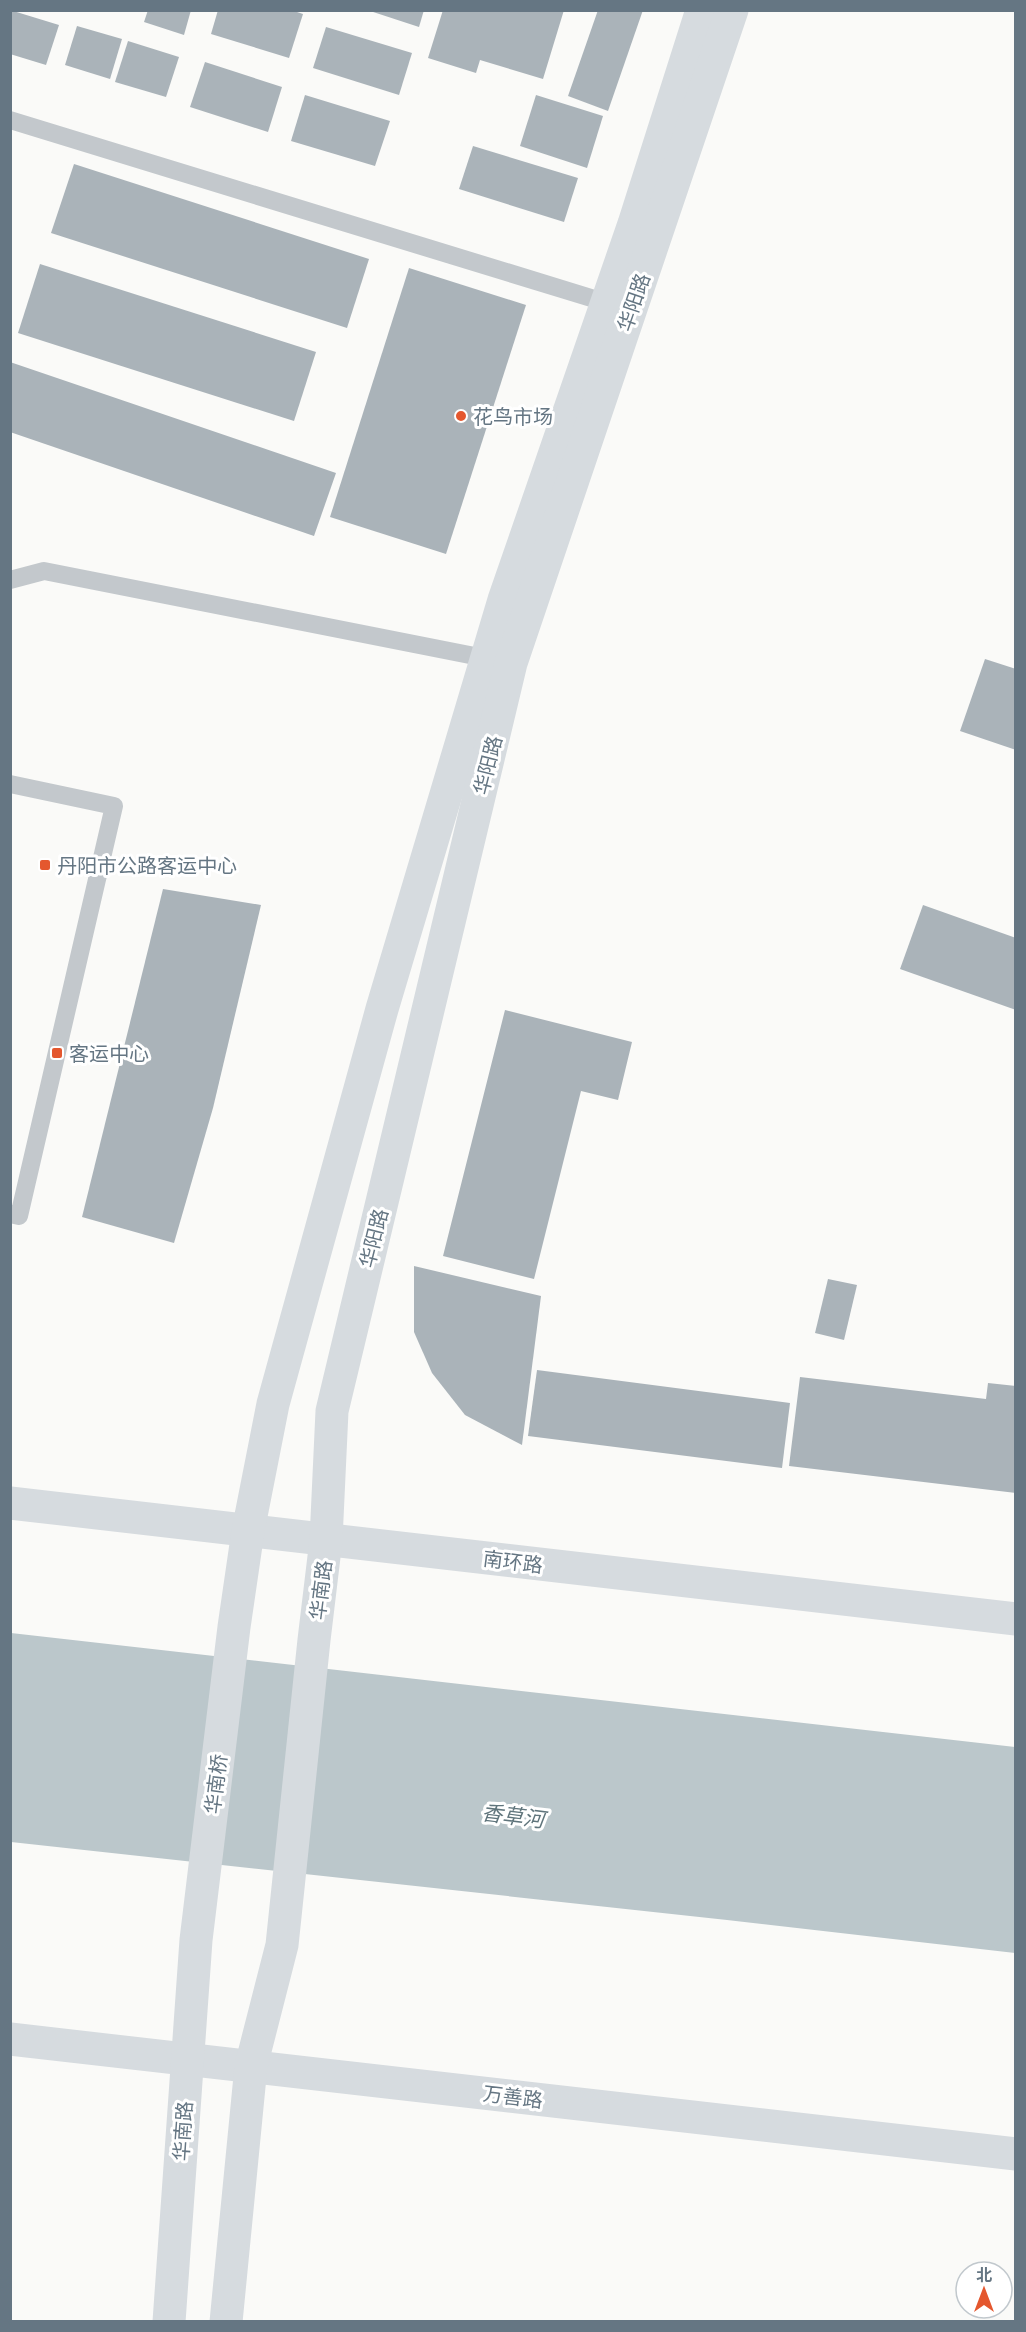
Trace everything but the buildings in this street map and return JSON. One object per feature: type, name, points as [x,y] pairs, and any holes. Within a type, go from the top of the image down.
[{"type":"main road","points":[[619,306],[702,10]]},
{"type":"main road","name":"华阳路","points":[[327,1540],[332,1411],[499,661],[619,306],[732,10]]},
{"type":"main road","points":[[248,1531],[273,1404],[382,1009],[499,661]]},
{"type":"main road","name":"南环路","points":[[10,1503],[1016,1619]]},
{"type":"main road","name":"华南桥","points":[[196,1940],[248,1531]]},
{"type":"main road","name":"华南路","points":[[251,2066],[282,1945],[314,1640],[327,1540]]},
{"type":"main road","name":"华南路","points":[[169,2322],[196,1940]]},
{"type":"main road","name":"万善路","points":[[10,2039],[1016,2154]]},
{"type":"main road","points":[[226,2322],[251,2066]]},
{"type":"lane","points":[[10,120],[619,306]]},
{"type":"lane","points":[[10,580],[44,571],[499,661]]},
{"type":"lane","points":[[10,784],[114,806],[19,1216],[10,1214]]},
{"type":"water","name":"香草河","points":[[11,1633],[1015,1747],[1015,1953],[11,1842]]},
{"type":"place","name":"花鸟市场","points":[[461,416]]},
{"type":"place","name":"丹阳市公路客运中心","points":[[45,865]]},
{"type":"place","name":"客运中心","points":[[57,1053]]}]
